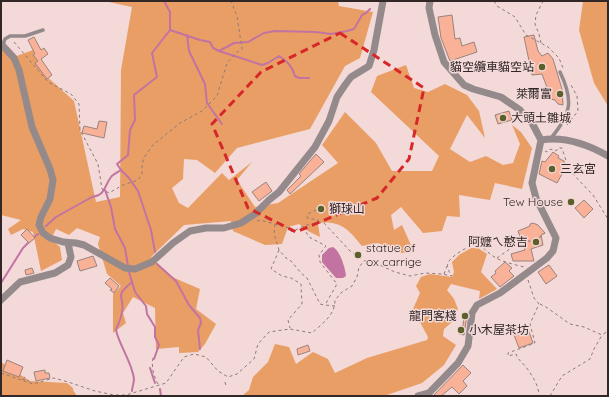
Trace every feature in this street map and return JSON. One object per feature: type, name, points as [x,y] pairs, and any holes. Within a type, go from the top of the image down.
[{"type":"street","points":[[2,45],[14,58],[19,70],[32,127],[50,169],[53,180],[50,198],[41,217],[40,225],[43,232],[50,238],[68,243],[84,245],[125,268],[135,269],[152,262],[173,243],[190,232],[206,228],[224,228],[241,223],[255,214],[279,192],[315,148],[329,121],[337,97],[351,76],[369,66],[374,50],[383,1]]},
{"type":"street","points":[[418,396],[429,393],[458,364],[468,346],[472,313],[477,305],[500,293],[547,258],[553,251],[556,238],[536,198],[532,183],[541,140],[532,123],[520,110],[501,97],[464,85],[444,62],[435,35],[429,8],[430,1]]},
{"type":"street","points":[[541,140],[551,138],[581,142],[608,156]]},
{"type":"street","points":[[1,300],[20,282],[55,273],[68,265],[71,257],[68,243]]},
{"type":"lane","points":[[2,45],[5,38],[10,36],[25,36],[43,30]]},
{"type":"lane","points":[[551,138],[567,113],[569,102],[568,88],[563,73]]},
{"type":"path","points":[[10,36],[48,82],[72,94],[79,104],[80,130],[98,164],[102,189],[108,193],[136,180],[142,174],[144,156],[153,145],[180,123],[205,107],[218,96],[227,63],[242,47],[237,16],[230,1]]},
{"type":"path","points":[[494,1],[497,6],[515,18],[526,35],[548,47],[559,58],[563,73]]},
{"type":"path","points":[[542,1],[536,15],[535,24],[542,43]]},
{"type":"path","points":[[564,129],[578,111],[577,96],[570,84]]},
{"type":"path","points":[[545,151],[547,152],[550,149],[556,151],[558,148],[562,148],[569,170],[593,195],[608,219]]},
{"type":"path","points":[[319,223],[318,220],[307,218],[308,214],[322,207]]},
{"type":"path","points":[[260,220],[289,228],[292,232],[302,226],[324,223],[350,251],[364,261],[369,260],[395,272],[410,276],[425,273],[452,276],[447,266]]},
{"type":"path","points":[[275,224],[274,234],[279,250],[291,261],[300,273],[308,278],[320,304],[335,306]]},
{"type":"path","points":[[302,226],[309,237],[326,246],[319,255],[320,262],[337,284],[324,305]]},
{"type":"path","points":[[496,258],[521,241],[531,241],[540,237],[552,228]]},
{"type":"path","points":[[444,275],[448,261],[463,249],[477,243],[496,258],[510,264],[525,267],[528,272],[534,298],[540,304],[570,324],[584,327],[602,335]]},
{"type":"path","points":[[279,250],[271,269],[282,276],[291,278],[301,284],[302,304],[288,320],[290,329]]},
{"type":"path","points":[[1,373],[33,384],[54,378],[95,392],[114,395],[127,395],[166,383],[184,357],[194,354],[206,357],[218,371],[228,377],[237,374],[254,359],[258,344],[270,332],[290,329],[312,332],[331,315],[335,306],[335,300],[342,292],[352,286],[357,276],[359,267],[364,261]]},
{"type":"path","points":[[539,396],[539,388],[525,366],[519,361],[516,354],[508,356],[508,354],[535,343],[530,324],[540,304]]},
{"type":"path","points":[[550,396],[562,376],[590,359],[602,335],[608,331]]},
{"type":"path","points":[[152,358],[152,370],[159,386]]},
{"type":"path","points":[[18,379],[29,381],[24,377]]},
{"type":"path","points":[[225,382],[226,386]]},
{"type":"highlighted area","points":[[340,33],[424,88],[409,159],[377,198],[296,232],[248,208],[212,124],[261,72]]},
{"type":"shaded area","points":[[104,1],[338,1],[339,6],[373,12],[360,58],[345,66],[310,129],[237,148],[215,173],[197,160],[184,159],[183,179],[172,188],[179,203],[188,208],[222,173],[229,180],[252,162],[237,180],[255,207],[278,203],[338,163],[322,145],[345,112],[376,143],[392,171],[432,171],[439,156],[371,92],[377,76],[406,65],[414,88],[428,92],[445,84],[467,95],[479,111],[485,138],[467,115],[450,149],[470,162],[486,156],[503,165],[513,163],[520,144],[512,125],[521,132],[532,148],[522,189],[495,183],[490,200],[459,195],[460,217],[447,216],[442,231],[423,233],[401,207],[391,215],[394,230],[402,225],[414,252],[402,253],[378,243],[362,246],[344,227],[326,222],[318,223],[320,237],[308,231],[299,224],[288,227],[282,244],[265,245],[233,231],[231,221],[184,225],[151,257],[172,277],[200,289],[196,309],[216,324],[205,344],[198,352],[179,353],[179,347],[156,349],[155,308],[133,297],[123,313],[126,323],[113,333],[113,294],[121,286],[107,274],[98,244],[100,237],[77,228],[69,235],[56,229],[51,239],[60,247],[62,260],[41,271],[33,232],[23,229],[11,235],[8,229],[21,220],[1,215],[1,47],[14,57],[33,50],[44,74],[74,101],[96,202],[120,197],[121,70],[132,7]]},
{"type":"shaded area","points":[[583,1],[608,1],[608,106],[594,83],[579,30]]},
{"type":"shaded area","points":[[333,247],[338,252],[343,264],[346,276],[343,278],[336,278],[322,262],[322,255],[329,248]]},
{"type":"shaded area","points":[[471,248],[478,248],[487,254],[481,272],[497,289],[479,299],[480,291],[451,284],[447,290],[454,299],[458,309],[452,322],[444,329],[443,336],[456,345],[444,365],[422,383],[384,396],[242,396],[249,390],[253,377],[268,362],[275,344],[289,347],[296,364],[313,352],[328,359],[335,373],[367,358],[427,340],[428,337],[413,309],[420,293],[416,286],[421,277],[430,274],[452,277],[454,272],[452,262],[459,255]]},
{"type":"shaded area","points":[[1,362],[30,381],[67,383],[73,388],[77,396],[1,396]]},
{"type":"building","points":[[452,15],[455,39],[460,38],[462,46],[474,42],[477,52],[450,61],[441,38],[438,17]]},
{"type":"building","name":"貓空纜車貓空站","points":[[534,35],[538,51],[542,56],[548,53],[553,59],[562,89],[563,105],[550,99],[542,74],[532,75],[524,37]]},
{"type":"building","points":[[34,37],[41,50],[44,48],[48,54],[41,59],[52,75],[47,79],[35,63],[38,61],[33,55],[35,54],[28,40]]},
{"type":"building","name":"大頭土雛城","points":[[509,111],[512,120],[498,124],[495,115]]},
{"type":"building","points":[[99,121],[107,122],[104,138],[82,133],[84,126],[97,129]]},
{"type":"building","name":"三玄宮","points":[[553,152],[559,156],[558,158],[564,161],[566,167],[557,183],[539,174],[542,161],[545,162]]},
{"type":"building","points":[[316,154],[324,162],[290,194],[287,190],[301,176],[299,174]]},
{"type":"building","points":[[266,182],[272,191],[259,201],[252,192]]},
{"type":"building","points":[[584,200],[593,209],[584,218],[575,208]]},
{"type":"building","points":[[533,223],[538,225],[545,233],[541,235],[543,245],[531,249],[534,261],[513,261],[511,254],[525,250],[518,231],[530,226],[530,224]]},
{"type":"building","points":[[27,229],[35,238],[29,243],[21,235]]},
{"type":"building","points":[[93,256],[97,266],[80,271],[77,261]]},
{"type":"building","points":[[505,262],[512,268],[509,271],[514,276],[500,287],[491,277]]},
{"type":"building","points":[[549,265],[557,276],[546,284],[538,272]]},
{"type":"building","points":[[32,268],[34,273],[26,275],[25,270]]},
{"type":"building","points":[[110,278],[119,286],[114,293],[105,283]]},
{"type":"building","points":[[464,315],[467,315],[464,335],[459,334],[461,326],[463,326]]},
{"type":"building","points":[[528,329],[533,343],[519,348],[514,335]]},
{"type":"building","points":[[308,345],[310,351],[298,355],[297,349]]},
{"type":"building","points":[[7,360],[23,367],[19,377],[3,371]]},
{"type":"building","points":[[463,365],[471,373],[463,381],[467,386],[459,394],[452,387],[441,396],[433,396]]},
{"type":"building","points":[[45,370],[45,373],[49,373],[50,378],[36,381],[34,372]]},
{"type":"waterway","points":[[46,226],[56,217],[100,194],[112,176],[121,170],[117,164],[128,155],[130,130],[135,120],[134,95],[157,77],[152,53],[170,30],[170,12],[164,1]]},
{"type":"waterway","points":[[219,51],[234,43],[248,42],[264,33],[275,31],[331,34],[347,31],[354,29],[362,15],[370,9]]},
{"type":"waterway","points":[[170,30],[210,42],[213,48],[219,51],[262,65],[279,56],[289,64],[295,76],[299,78],[309,78]]},
{"type":"waterway","points":[[187,35],[189,51],[205,84],[207,103],[222,124]]},
{"type":"waterway","points":[[121,170],[138,191],[151,230],[155,252]]},
{"type":"waterway","points":[[105,190],[111,207],[115,229],[125,248],[128,266]]},
{"type":"waterway","points":[[33,238],[38,234]]},
{"type":"waterway","points":[[1,283],[23,248],[30,241]]},
{"type":"waterway","points":[[157,264],[176,281],[189,305],[200,318],[201,323],[198,330],[200,349]]},
{"type":"waterway","points":[[129,272],[135,292],[146,306],[147,314],[155,327],[155,337],[159,345],[154,359]]},
{"type":"waterway","points":[[132,282],[121,294],[123,306],[116,330],[133,373],[134,379],[132,391]]},
{"type":"waterway","points":[[150,368],[155,383]]},
{"type":"waterway","points":[[160,389],[161,396]]},
{"type":"place","name":"貓空纜車貓空站","points":[[542,67]]},
{"type":"place","name":"萊爾富","points":[[560,94]]},
{"type":"place","name":"大頭土雛城","points":[[503,118]]},
{"type":"place","name":"三玄宮","points":[[552,169]]},
{"type":"place","name":"Tew House","points":[[571,202]]},
{"type":"place","name":"獅球山","points":[[321,209]]},
{"type":"place","name":"阿嬤ㄟ憨吉","points":[[536,242]]},
{"type":"place","name":"statue of ox carrige","points":[[358,255]]},
{"type":"place","name":"龍門客棧","points":[[465,316]]},
{"type":"place","name":"小木屋茶坊","points":[[461,330]]}]
